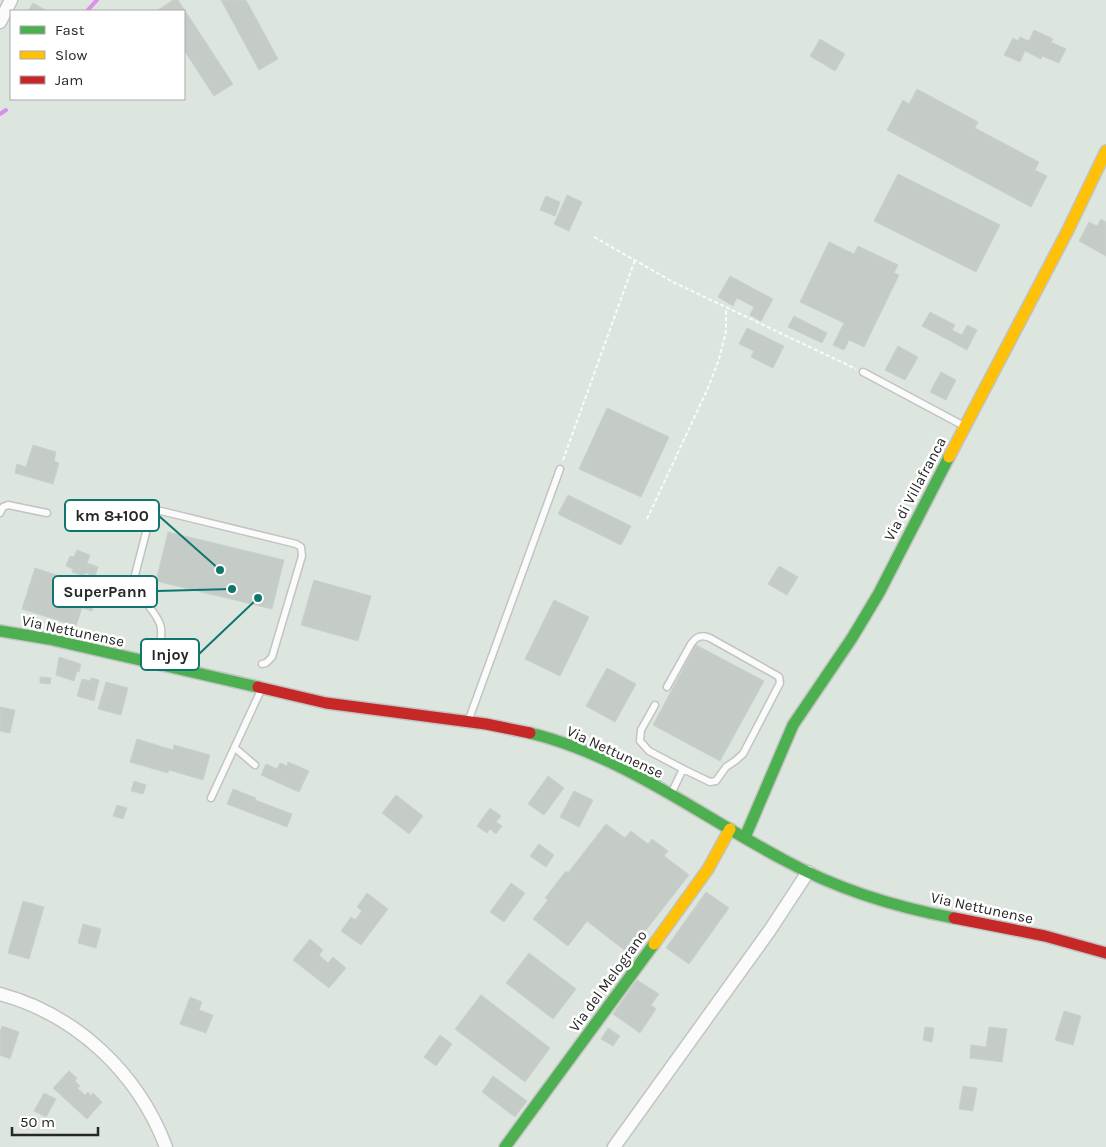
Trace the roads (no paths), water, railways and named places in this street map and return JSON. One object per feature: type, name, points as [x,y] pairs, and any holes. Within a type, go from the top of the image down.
[{"type":"main road","name":"Via di Villafranca","points":[[745,837],[793,725],[872,605],[1067,232],[1106,150]]},
{"type":"main road","name":"Via Nettunense","points":[[0,631],[49,639],[337,706],[469,721],[518,729],[563,742],[621,768],[808,872],[850,890],[888,903],[1058,939],[1106,953]]},
{"type":"main road","name":"Via del Melograno","points":[[504,1147],[692,893],[708,869],[730,829]]},
{"type":"street","points":[[0,22],[11,0]]},
{"type":"street","points":[[614,1147],[770,930],[808,872]]},
{"type":"street","points":[[0,994],[47,1010],[76,1030],[101,1051],[123,1073],[140,1096],[154,1120],[166,1147]]},
{"type":"lane","points":[[863,372],[965,427]]},
{"type":"lane","points":[[469,721],[560,468]]},
{"type":"lane","points":[[0,513],[3,507],[8,505],[47,513]]},
{"type":"lane","points":[[156,664],[161,626],[140,595],[135,575],[150,516],[161,511],[296,544],[301,547],[302,556],[272,657],[262,664]]},
{"type":"lane","points":[[655,705],[640,734],[640,742],[649,751],[683,769],[710,782],[716,781],[726,767],[743,754],[779,686],[780,679],[703,635],[696,638],[691,644],[667,687]]},
{"type":"lane","points":[[211,798],[261,688]]},
{"type":"lane","points":[[234,748],[255,765]]},
{"type":"lane","points":[[670,795],[683,769]]},
{"type":"waterway","points":[[88,10],[97,0]]},
{"type":"waterway","points":[[0,114],[6,110]]},
{"type":"place","name":"km 8+100","points":[[220,570]]},
{"type":"place","name":"SuperPann","points":[[232,589]]},
{"type":"place","name":"Injoy","points":[[258,598]]}]
